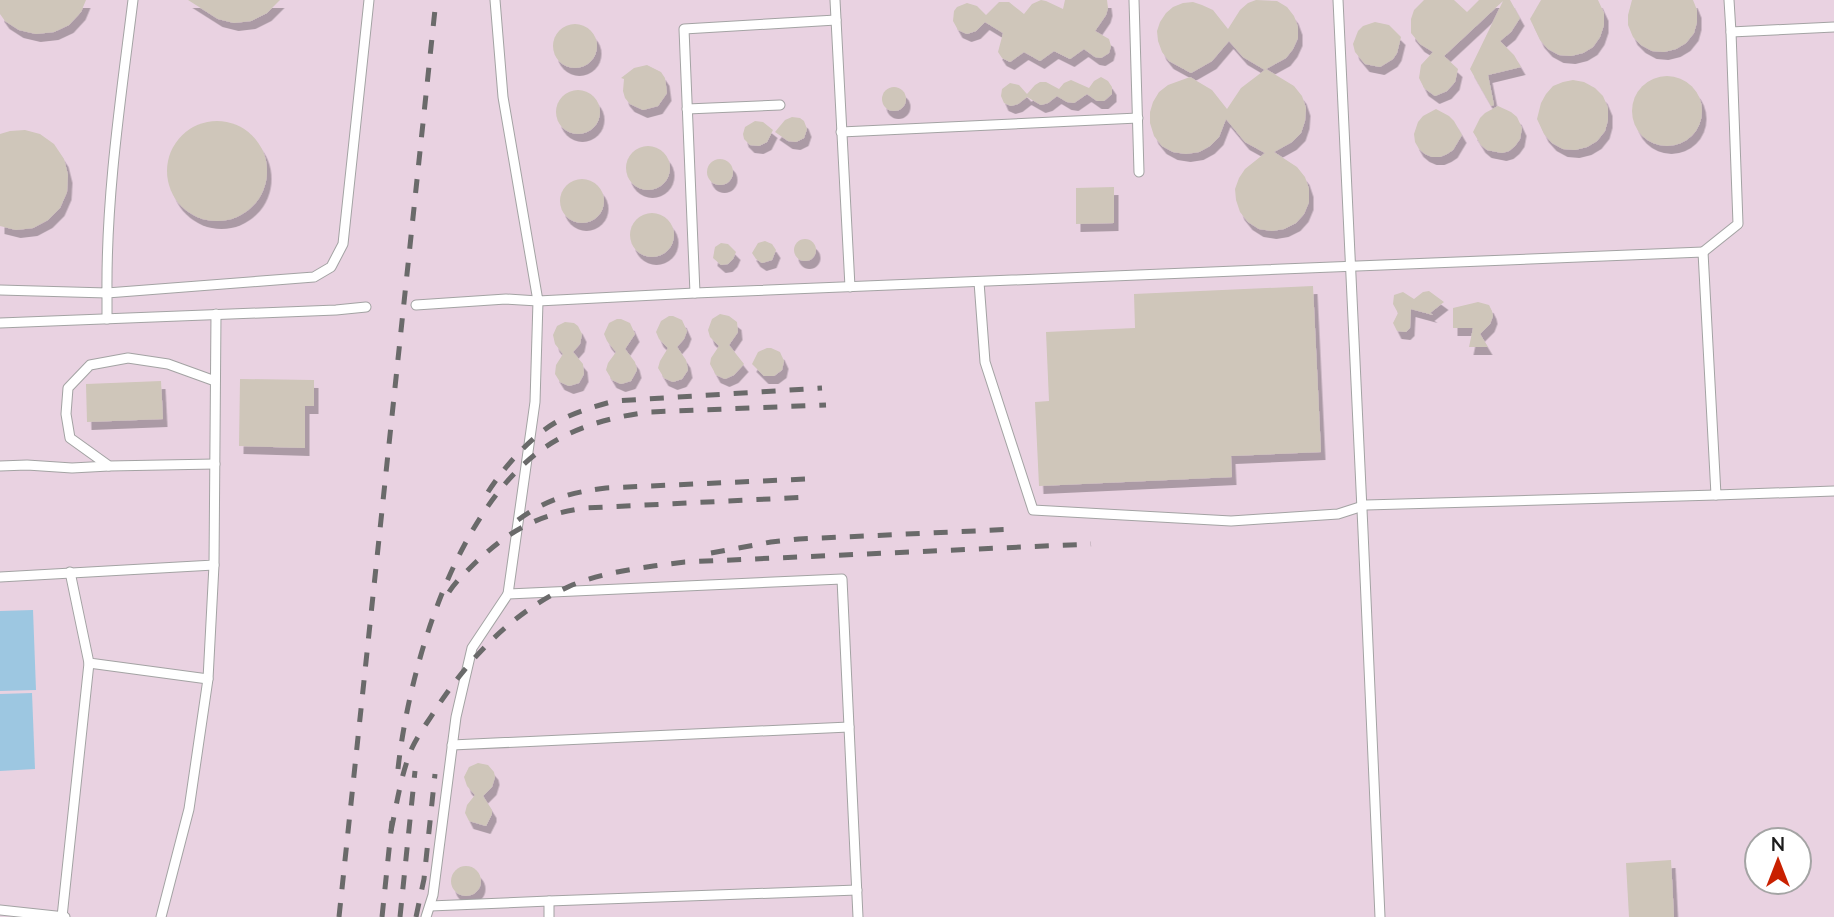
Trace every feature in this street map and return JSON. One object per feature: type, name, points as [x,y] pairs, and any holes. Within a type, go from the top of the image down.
[{"type":"lane","points":[[107,318],[107,263],[114,156],[133,0]]},
{"type":"lane","points":[[0,290],[107,293],[314,277],[331,267],[343,244],[369,0]]},
{"type":"lane","points":[[426,917],[433,895],[456,717],[472,648],[508,594],[535,402],[538,301],[503,97],[495,0]]},
{"type":"lane","points":[[835,0],[850,287]]},
{"type":"lane","points":[[1134,0],[1139,172]]},
{"type":"lane","points":[[1338,0],[1380,917]]},
{"type":"lane","points":[[416,305],[506,299],[538,301],[1703,252],[1738,223],[1729,0]]},
{"type":"lane","points":[[695,293],[684,29],[835,20]]},
{"type":"lane","points":[[1731,32],[1834,27]]},
{"type":"lane","points":[[687,109],[780,105]]},
{"type":"lane","points":[[841,132],[1138,118]]},
{"type":"lane","points":[[1703,252],[1716,495]]},
{"type":"lane","points":[[979,282],[985,362],[1033,510],[1231,521],[1338,514],[1362,506],[1834,491]]},
{"type":"lane","points":[[0,323],[366,307]]},
{"type":"lane","points":[[161,917],[189,808],[208,679],[214,565],[216,314]]},
{"type":"lane","points":[[109,466],[70,438],[66,414],[68,388],[90,365],[128,358],[168,364],[215,381]]},
{"type":"lane","points":[[0,466],[72,468],[215,464]]},
{"type":"lane","points":[[0,576],[214,565]]},
{"type":"lane","points":[[0,910],[64,917],[89,663],[70,572]]},
{"type":"lane","points":[[508,594],[842,579],[858,917]]},
{"type":"lane","points":[[89,663],[208,679]]},
{"type":"lane","points":[[452,746],[849,727]]},
{"type":"lane","points":[[430,906],[857,890]]},
{"type":"lane","points":[[548,901],[549,917]]},
{"type":"shaded area","points":[[0,0],[1834,0],[1834,917],[0,917]]},
{"type":"water","points":[[33,610],[36,690],[0,691],[0,611]]},
{"type":"water","points":[[32,693],[35,769],[0,771],[0,694]]},
{"type":"building","points":[[0,0],[86,0],[81,12],[69,25],[54,32],[36,34],[19,30],[5,21],[0,14]]},
{"type":"building","points":[[188,0],[280,0],[267,13],[251,21],[234,23],[218,19]]},
{"type":"building","points":[[1041,0],[1063,9],[1065,0],[1107,0],[1106,15],[1095,31],[1109,39],[1109,53],[1101,58],[1084,49],[1070,59],[1054,51],[1040,61],[1024,52],[1010,62],[998,52],[1003,33],[985,22],[976,31],[967,34],[958,30],[953,21],[957,7],[967,3],[977,6],[986,15],[999,2],[1009,2],[1024,14],[1032,4]]},
{"type":"building","points":[[1256,0],[1277,1],[1287,7],[1294,16],[1298,38],[1293,49],[1286,58],[1266,69],[1294,86],[1302,96],[1306,108],[1301,133],[1292,142],[1274,152],[1297,167],[1305,177],[1309,202],[1296,223],[1272,231],[1259,229],[1248,222],[1240,212],[1235,189],[1245,169],[1265,153],[1245,142],[1226,119],[1219,137],[1210,146],[1199,152],[1186,154],[1173,152],[1162,146],[1154,136],[1150,123],[1153,102],[1159,92],[1168,85],[1190,77],[1212,90],[1227,109],[1241,88],[1265,70],[1243,57],[1229,41],[1212,61],[1191,73],[1169,61],[1162,52],[1157,31],[1166,13],[1173,7],[1193,2],[1213,10],[1228,29],[1240,10]]},
{"type":"building","points":[[1424,0],[1454,0],[1467,12],[1479,0],[1510,0],[1520,18],[1511,32],[1500,41],[1521,67],[1488,75],[1494,105],[1491,106],[1470,69],[1503,1],[1444,56],[1458,69],[1455,82],[1447,91],[1435,96],[1424,88],[1419,78],[1421,65],[1433,52],[1420,44],[1411,33],[1414,10]]},
{"type":"building","points":[[1541,0],[1598,0],[1604,13],[1604,25],[1593,47],[1571,56],[1559,55],[1548,49],[1540,40],[1530,19]]},
{"type":"building","points":[[1632,0],[1693,0],[1697,10],[1694,33],[1686,43],[1676,49],[1652,51],[1633,37],[1628,25]]},
{"type":"building","points":[[1375,22],[1389,25],[1401,37],[1393,59],[1380,67],[1365,64],[1355,52],[1353,44],[1363,26]]},
{"type":"building","points":[[575,24],[584,25],[591,30],[596,37],[596,55],[591,62],[584,67],[575,68],[566,67],[559,62],[554,55],[553,46],[554,37],[559,30],[566,25]]},
{"type":"building","points":[[647,65],[661,72],[665,78],[667,93],[658,106],[643,110],[630,104],[625,98],[624,79],[621,78],[634,68]]},
{"type":"building","points":[[1667,76],[1692,86],[1702,111],[1692,136],[1667,146],[1642,136],[1632,111],[1642,86]]},
{"type":"building","points":[[1101,77],[1112,87],[1112,94],[1104,101],[1097,101],[1087,94],[1074,103],[1057,96],[1041,105],[1027,97],[1011,106],[1004,103],[1001,96],[1002,89],[1010,83],[1019,85],[1027,94],[1040,82],[1059,89],[1071,80],[1089,88]]},
{"type":"building","points":[[1573,80],[1595,88],[1603,96],[1608,108],[1605,131],[1597,141],[1575,150],[1563,149],[1552,143],[1537,119],[1541,103],[1553,86]]},
{"type":"building","points":[[894,87],[905,94],[906,99],[899,110],[894,111],[883,104],[882,99],[889,88]]},
{"type":"building","points":[[578,90],[587,91],[594,96],[599,103],[599,121],[594,128],[587,133],[578,134],[569,133],[562,128],[557,121],[556,112],[557,103],[562,96],[569,91]]},
{"type":"building","points":[[1498,106],[1517,117],[1522,128],[1520,139],[1515,146],[1502,153],[1487,150],[1473,132],[1480,118]]},
{"type":"building","points":[[1436,109],[1454,121],[1462,135],[1453,150],[1440,157],[1432,157],[1419,149],[1414,134],[1423,116]]},
{"type":"building","points":[[792,117],[804,121],[807,129],[804,138],[796,142],[788,141],[775,132],[785,120]]},
{"type":"building","points":[[217,121],[236,125],[252,136],[263,152],[267,171],[263,190],[252,206],[236,217],[217,221],[198,217],[182,206],[171,190],[167,171],[171,152],[182,136],[198,125]]},
{"type":"building","points":[[755,121],[763,122],[773,130],[767,142],[759,146],[750,145],[743,134],[745,127]]},
{"type":"building","points":[[25,130],[40,134],[54,144],[64,159],[68,175],[67,192],[60,208],[48,220],[33,228],[16,230],[0,226],[0,134]]},
{"type":"building","points":[[648,146],[657,147],[664,152],[669,159],[669,177],[664,184],[657,189],[648,190],[639,189],[632,184],[627,177],[626,168],[627,159],[632,152],[639,147]]},
{"type":"building","points":[[720,159],[729,163],[733,172],[729,181],[720,185],[711,181],[707,172],[711,163]]},
{"type":"building","points":[[582,179],[598,185],[604,201],[598,217],[582,223],[566,217],[560,201],[566,185]]},
{"type":"building","points":[[1114,187],[1114,223],[1076,224],[1076,188]]},
{"type":"building","points":[[652,213],[668,219],[674,235],[668,251],[652,257],[636,251],[630,235],[636,219]]},
{"type":"building","points":[[805,239],[813,242],[816,250],[813,258],[805,261],[797,258],[794,250],[797,242]]},
{"type":"building","points":[[765,241],[772,244],[776,250],[772,260],[762,263],[752,253],[758,243]]},
{"type":"building","points":[[721,243],[728,244],[736,252],[728,264],[721,265],[713,258],[715,247]]},
{"type":"building","points":[[1313,286],[1321,452],[1231,456],[1232,477],[1039,486],[1035,402],[1049,401],[1046,332],[1135,328],[1134,294]]},
{"type":"building","points":[[1429,291],[1444,302],[1430,313],[1433,315],[1411,309],[1410,328],[1406,332],[1397,331],[1393,323],[1398,313],[1393,304],[1394,295],[1403,292],[1414,299]]},
{"type":"building","points":[[1478,302],[1489,305],[1492,311],[1490,324],[1480,334],[1488,347],[1469,347],[1473,328],[1453,328],[1453,308]]},
{"type":"building","points":[[720,314],[737,322],[738,332],[729,345],[744,364],[734,375],[725,379],[716,375],[710,364],[719,346],[710,337],[708,330],[712,319]]},
{"type":"building","points":[[669,316],[682,320],[687,331],[677,347],[686,360],[688,370],[682,379],[673,382],[664,378],[658,368],[668,348],[656,332],[661,321]]},
{"type":"building","points":[[617,319],[630,323],[635,334],[625,349],[635,362],[637,370],[631,381],[621,384],[612,380],[606,370],[616,352],[604,334],[609,323]]},
{"type":"building","points":[[565,322],[574,323],[582,334],[580,344],[573,352],[583,364],[584,374],[579,383],[569,386],[560,382],[555,374],[556,365],[563,354],[555,344],[553,335],[557,326]]},
{"type":"building","points":[[767,348],[780,352],[784,361],[782,370],[774,376],[764,376],[752,364],[758,352]]},
{"type":"building","points":[[240,379],[314,380],[314,406],[305,406],[305,448],[239,446]]},
{"type":"building","points":[[161,381],[163,419],[87,422],[86,384]]},
{"type":"building","points":[[478,763],[488,765],[495,777],[492,787],[483,796],[492,810],[486,826],[469,821],[465,813],[467,805],[475,795],[467,786],[464,777],[469,767]]},
{"type":"building","points":[[1671,860],[1674,917],[1629,917],[1626,863]]},
{"type":"building","points":[[466,866],[472,867],[480,875],[480,887],[472,895],[466,896],[460,895],[452,887],[451,881],[452,875],[460,867]]},
{"type":"railway","points":[[339,917],[436,0]]},
{"type":"railway","points":[[488,492],[510,462],[538,434],[558,421],[593,407],[615,401],[822,388]]},
{"type":"railway","points":[[398,769],[413,684],[426,639],[442,593],[462,549],[486,510],[513,475],[544,448],[582,428],[635,414],[826,405]]},
{"type":"railway","points":[[518,520],[571,494],[606,488],[805,479]]},
{"type":"railway","points":[[449,592],[458,580],[500,541],[525,526],[552,515],[585,508],[809,497]]},
{"type":"railway","points":[[711,553],[799,539],[1017,529]]},
{"type":"railway","points":[[391,831],[402,778],[412,748],[447,692],[477,656],[510,623],[570,586],[612,573],[685,562],[1091,544]]},
{"type":"railway","points":[[400,917],[415,771]]},
{"type":"railway","points":[[416,917],[424,879],[435,774]]},
{"type":"railway","points":[[382,917],[392,821]]}]
